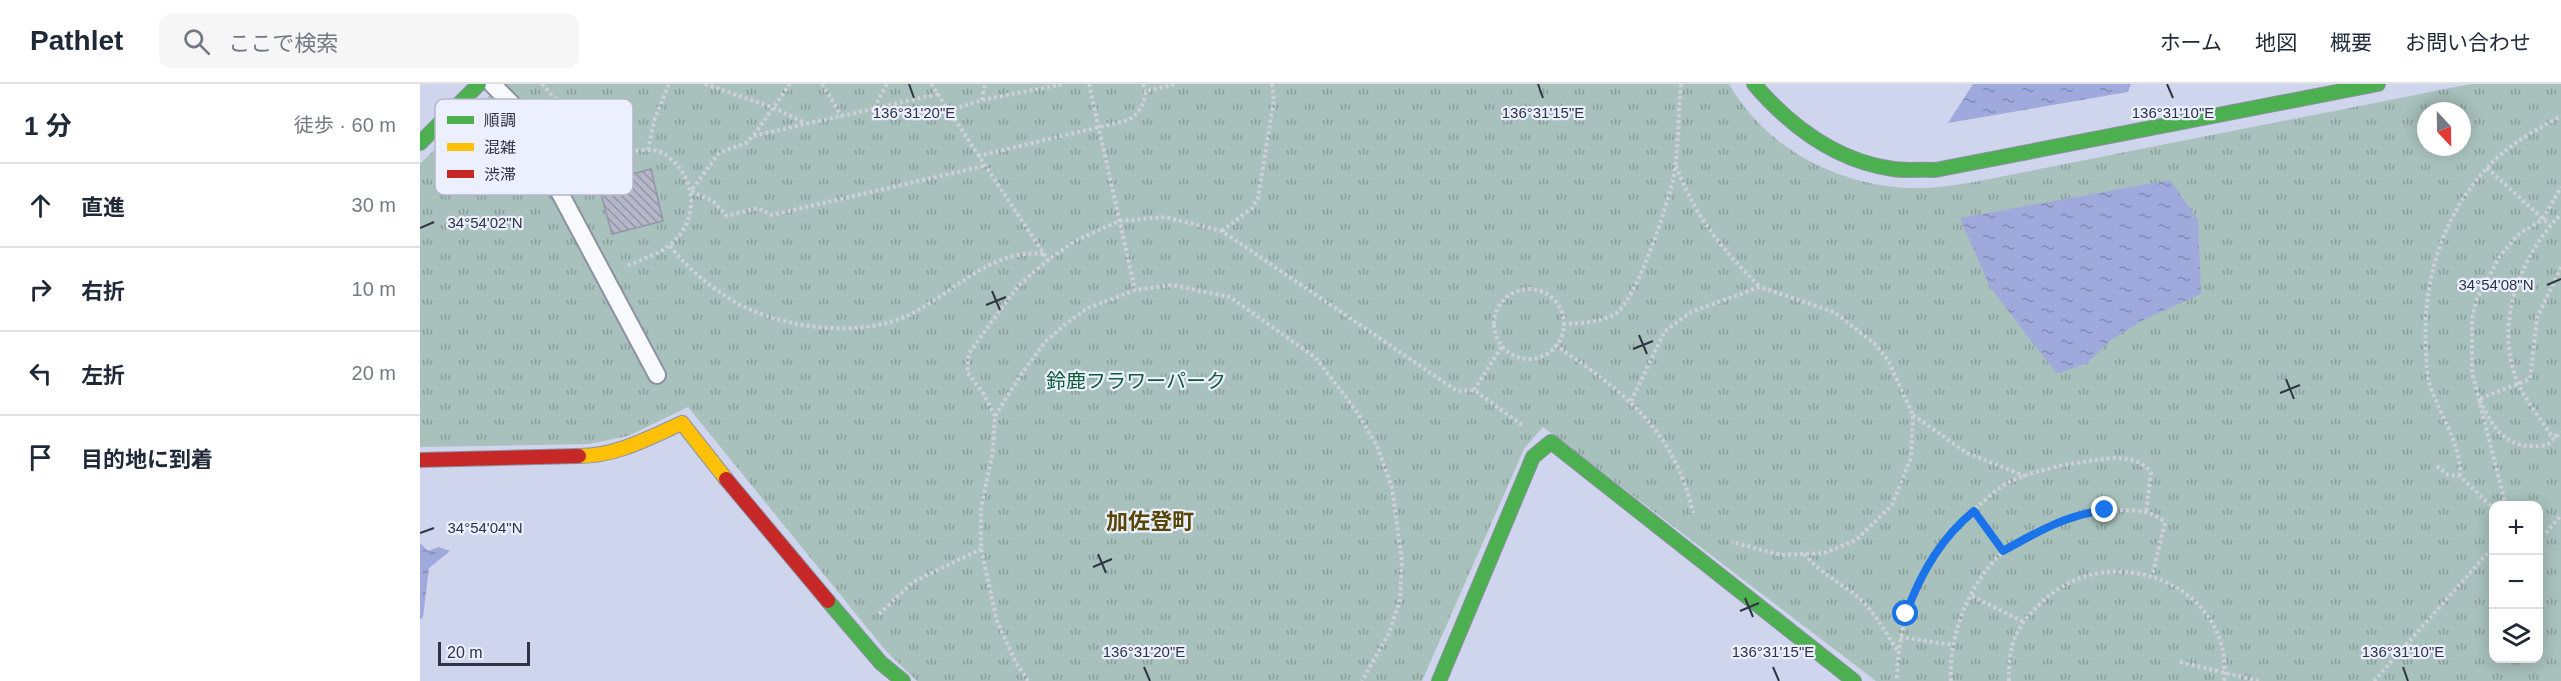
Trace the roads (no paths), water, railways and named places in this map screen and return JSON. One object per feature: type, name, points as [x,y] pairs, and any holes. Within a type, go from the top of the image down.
[{"type":"street","points":[[464,99],[479,84]]},
{"type":"street","points":[[1754,84],[1790,121],[1822,143],[1853,159],[1891,168],[1935,170],[2378,84]]},
{"type":"street","points":[[420,143],[435,128]]},
{"type":"street","points":[[420,460],[595,456],[630,447],[682,423],[745,504],[857,636],[881,663],[903,681]]},
{"type":"street","points":[[1439,681],[1533,458],[1551,442],[1854,681]]},
{"type":"lane","points":[[492,84],[507,99]]},
{"type":"lane","points":[[561,195],[657,375]]},
{"type":"water","points":[[1973,84],[2131,84],[2128,92],[1948,123]]},
{"type":"water","points":[[2170,180],[2198,220],[2201,294],[2145,319],[2111,340],[2087,363],[2057,374],[1990,287],[1960,218]]},
{"type":"water","points":[[420,543],[428,551],[439,547],[450,551],[429,568],[423,617],[420,620]]},
{"type":"district","name":"加佐登町","points":[[1150,521]]},
{"type":"park label","name":"鈴鹿フラワーパーク","points":[[1136,381]]}]
